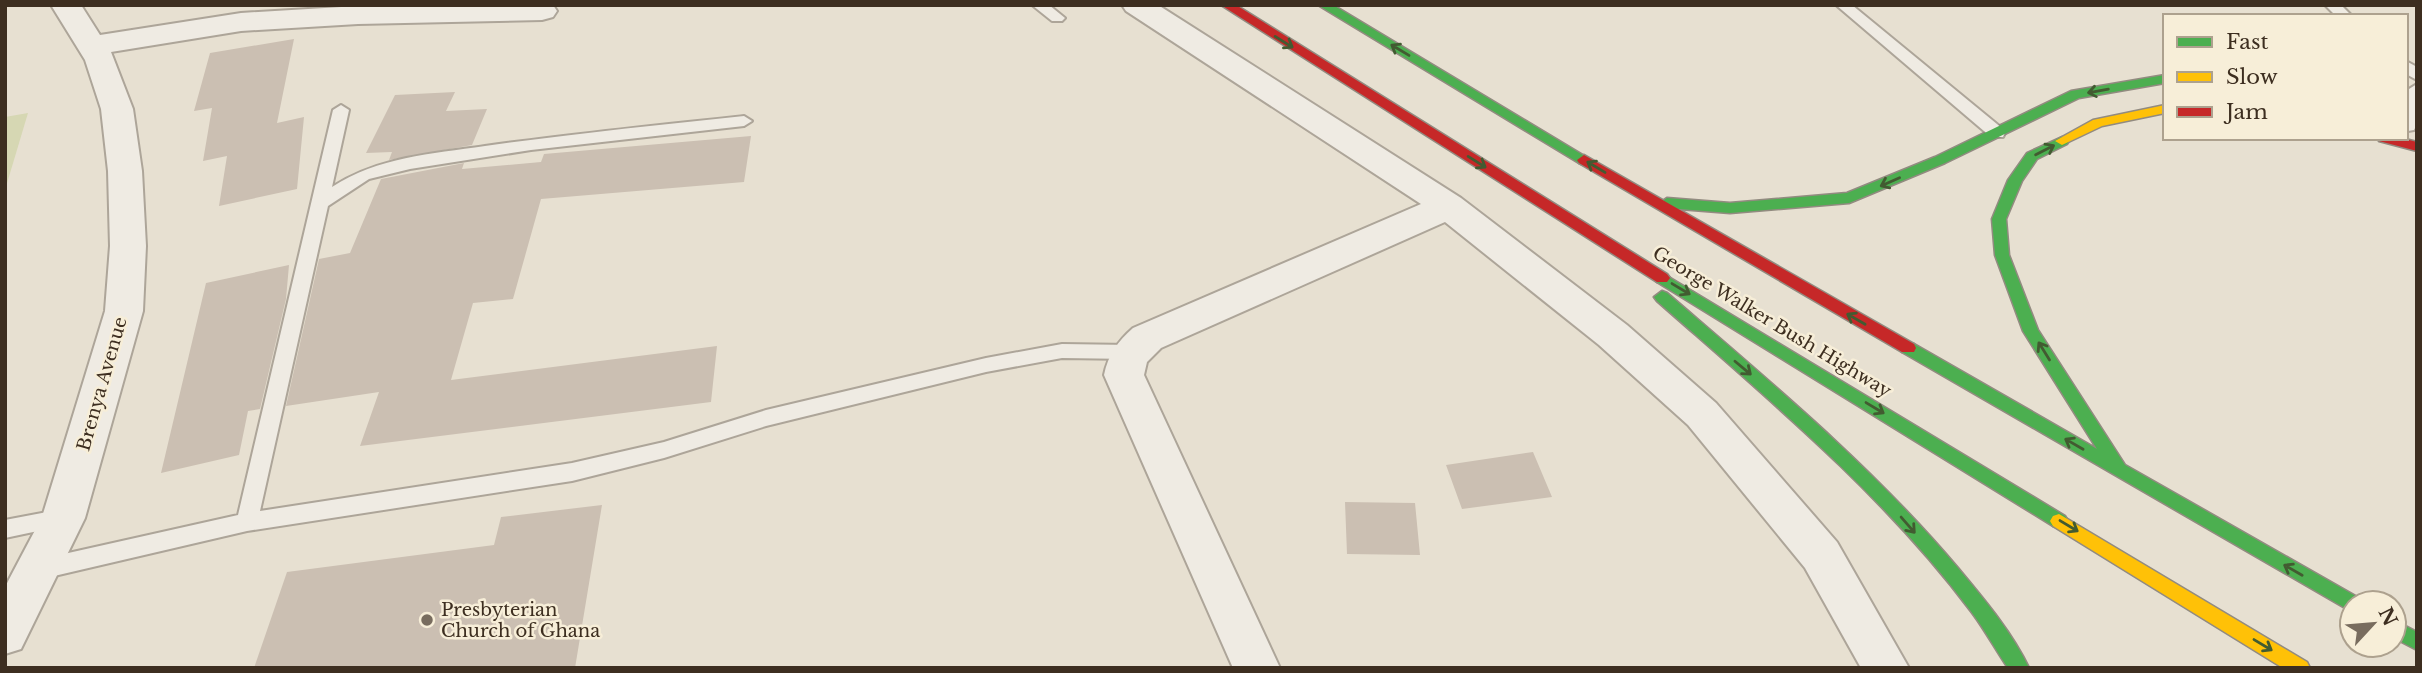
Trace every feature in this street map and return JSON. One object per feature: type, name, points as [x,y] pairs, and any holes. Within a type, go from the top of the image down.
[{"type":"highway","name":"George Walker Bush Highway","points":[[1227,5],[1602,241],[2300,668]]},
{"type":"highway","points":[[1324,5],[1654,202],[2338,596]]},
{"type":"highway","points":[[1654,202],[1730,208],[1849,198],[1880,187],[2076,94],[2163,79]]},
{"type":"highway","points":[[2120,471],[2031,331],[2002,255],[1998,219],[2015,180],[2032,156],[2098,122],[2163,109]]},
{"type":"highway","points":[[2391,140],[2417,147]]},
{"type":"highway","points":[[1602,241],[1686,321],[1788,406],[1897,513],[1972,598],[2019,668]]},
{"type":"street","name":"Brenya Avenue","points":[[5,634],[63,518],[108,371],[125,298],[128,246],[125,171],[117,108],[94,45],[66,5]]},
{"type":"street","points":[[1137,5],[1449,206],[1613,335],[1702,414],[1821,555],[1886,668]]},
{"type":"street","points":[[94,45],[241,22],[358,15],[542,11]]},
{"type":"street","points":[[1257,668],[1124,374],[1131,352],[1147,338],[1449,206]]},
{"type":"lane","points":[[1038,5],[1057,18]]},
{"type":"lane","points":[[1843,5],[1997,133]]},
{"type":"lane","points":[[2410,127],[2417,89]]},
{"type":"lane","points":[[247,522],[341,110]]},
{"type":"lane","points":[[318,204],[363,175],[410,163],[531,145],[744,121]]},
{"type":"lane","points":[[37,570],[247,522],[572,472],[664,450],[766,418],[986,365],[1062,351],[1131,352]]},
{"type":"lane","points":[[5,529],[63,518]]},
{"type":"green space","points":[[28,113],[5,190],[5,117]]},
{"type":"building","points":[[294,39],[277,123],[304,117],[297,189],[219,206],[227,156],[203,161],[212,108],[194,111],[210,53]]},
{"type":"building","points":[[455,92],[446,111],[487,109],[472,145],[389,160],[392,152],[366,153],[395,95]]},
{"type":"building","points":[[751,136],[744,182],[541,199],[513,299],[473,303],[451,380],[717,346],[711,402],[360,446],[379,392],[286,406],[319,259],[350,253],[381,179],[464,163],[462,169],[541,162],[544,154]]},
{"type":"building","points":[[289,265],[286,299],[260,409],[248,411],[239,455],[161,473],[206,283]]},
{"type":"building","points":[[1533,452],[1552,497],[1462,509],[1446,465]]},
{"type":"building","points":[[1345,502],[1415,503],[1420,555],[1347,554]]},
{"type":"building","name":"Presbyterian Church of Ghana","points":[[602,505],[575,668],[254,668],[287,572],[494,545],[501,517]]},
{"type":"traffic: fast","points":[[1324,5],[1584,160]]},
{"type":"traffic: fast","points":[[1667,203],[1730,208],[1849,198],[1940,160],[2076,94],[2163,79]]},
{"type":"traffic: fast","points":[[2062,141],[2032,156],[2015,180],[1999,219],[2002,255],[2031,331],[2117,466]]},
{"type":"traffic: fast","points":[[1662,278],[2059,521]]},
{"type":"traffic: fast","points":[[1662,297],[1824,440],[1900,516],[1971,597],[2019,668]]},
{"type":"traffic: fast","points":[[1908,348],[2338,596]]},
{"type":"traffic: fast","points":[[2408,637],[2417,642]]},
{"type":"traffic: slow","points":[[2062,141],[2098,123],[2163,109]]},
{"type":"traffic: slow","points":[[2059,521],[2300,668]]},
{"type":"traffic: jam","points":[[1227,5],[1662,278]]},
{"type":"traffic: jam","points":[[2391,140],[2417,147]]},
{"type":"traffic: jam","points":[[1584,160],[1908,348]]},
{"type":"place","name":"Presbyterian Church of Ghana","points":[[427,620]]}]
